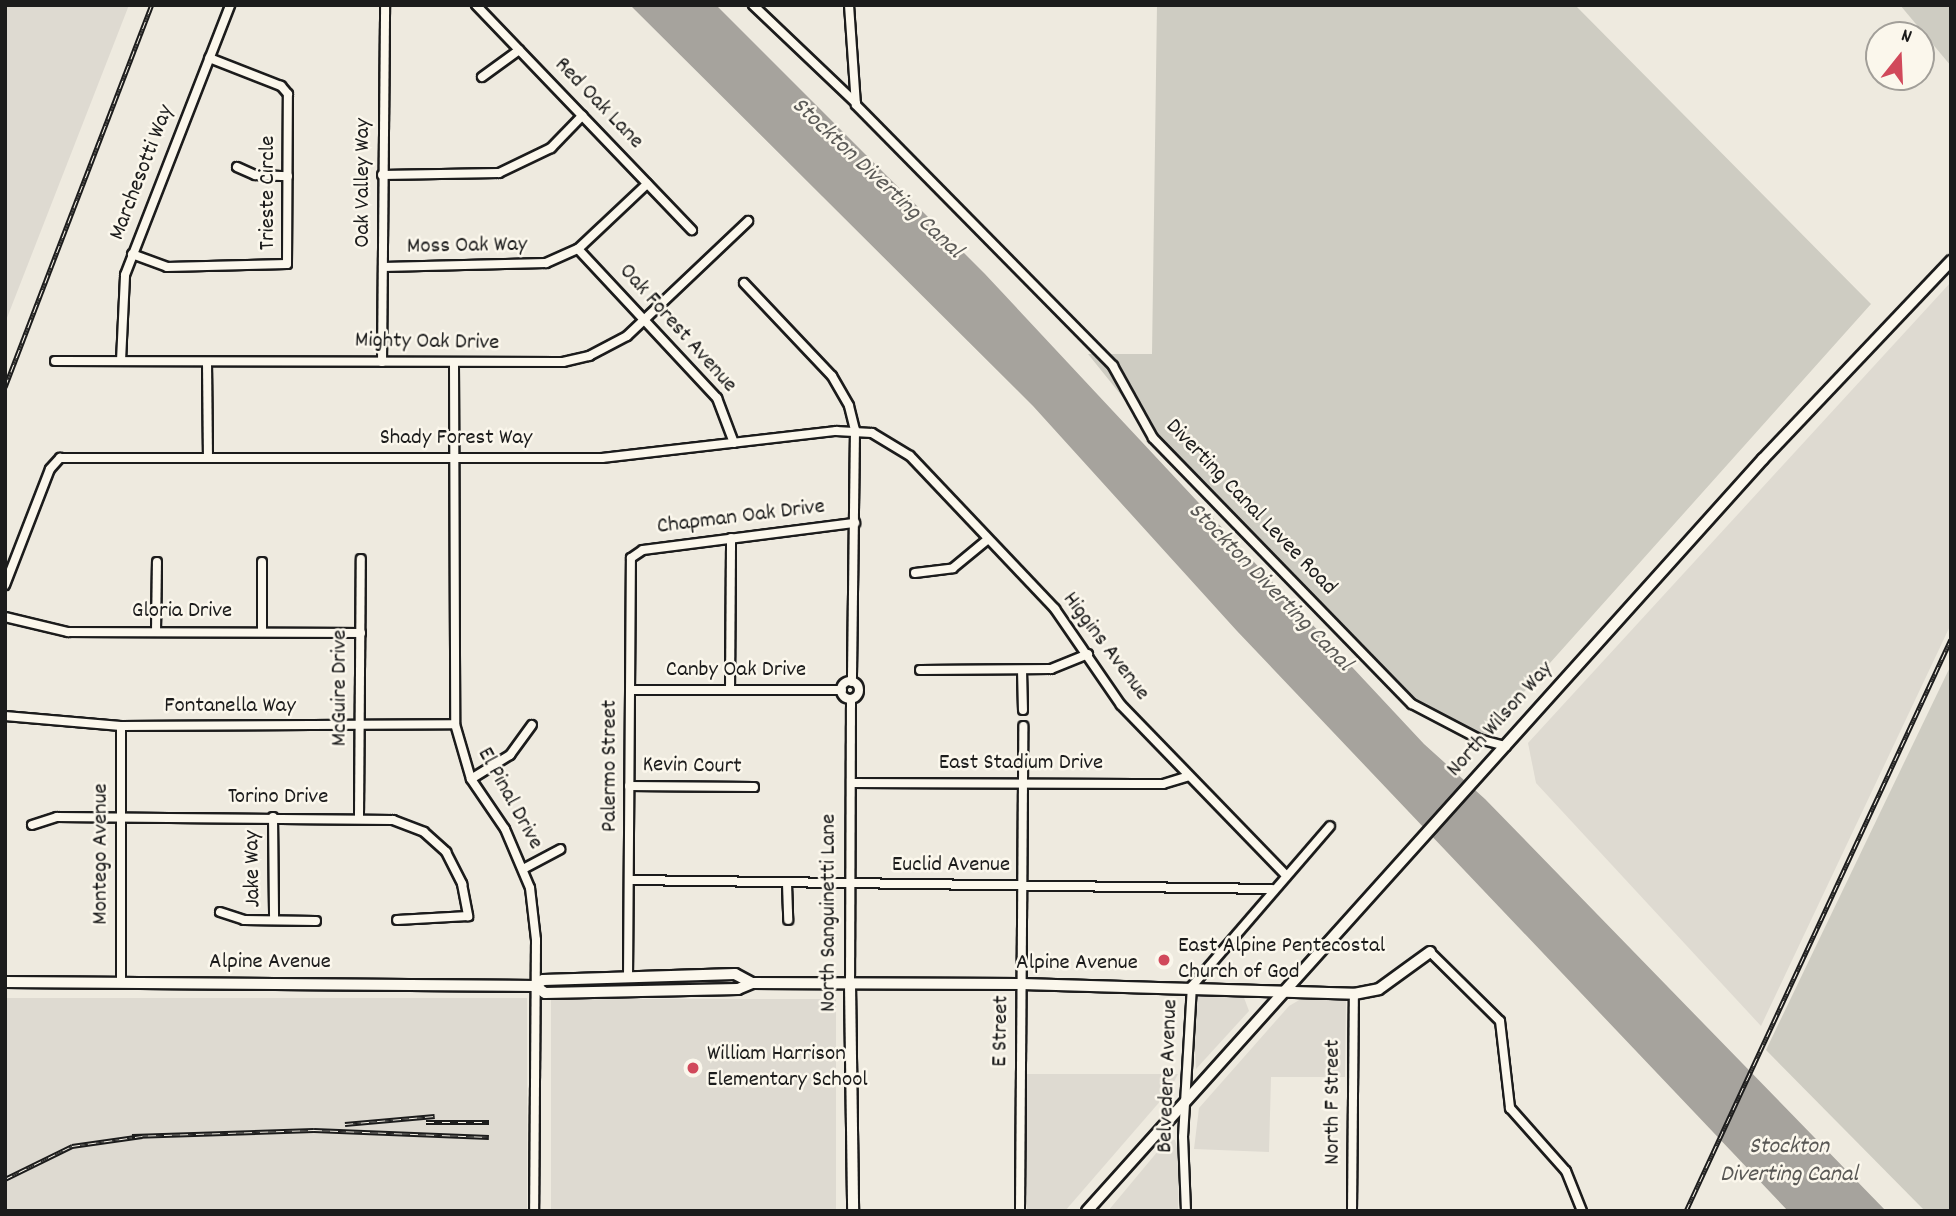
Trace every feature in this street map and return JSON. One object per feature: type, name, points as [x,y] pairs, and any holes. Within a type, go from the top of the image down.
[{"type":"street","name":"Marchesotti Way","points":[[121,361],[122,289],[132,254],[230,5]]},
{"type":"street","name":"Oak Valley Way","points":[[382,362],[385,5]]},
{"type":"street","name":"Red Oak Lane","points":[[476,5],[692,230]]},
{"type":"street","points":[[753,5],[856,104]]},
{"type":"street","points":[[849,5],[856,104]]},
{"type":"street","points":[[482,77],[519,50]]},
{"type":"street","name":"Trieste Circle","points":[[132,254],[167,267],[281,268],[289,258],[285,89],[209,58]]},
{"type":"street","name":"Diverting Canal Levee Road","points":[[856,104],[1113,366],[1153,438],[1412,704],[1479,738],[1506,746]]},
{"type":"street","points":[[382,175],[499,173],[551,148],[582,116]]},
{"type":"street","points":[[237,167],[256,175],[288,176]]},
{"type":"street","name":"Moss Oak Way","points":[[383,267],[529,267],[579,249],[647,184]]},
{"type":"street","name":"Mighty Oak Drive","points":[[55,361],[454,364],[576,359],[610,347],[645,321],[748,221]]},
{"type":"street","name":"Oak Forest Avenue","points":[[579,249],[717,398],[734,443]]},
{"type":"street","name":"North Wilson Way","points":[[1087,1211],[1788,432],[1951,261]]},
{"type":"street","points":[[744,284],[832,376],[855,430],[852,681],[842,690],[851,699]]},
{"type":"street","points":[[207,363],[208,457]]},
{"type":"street","name":"El Pinal Drive","points":[[454,364],[455,724],[471,779],[525,869],[534,915],[534,1211]]},
{"type":"street","name":"Shady Forest Way","points":[[5,585],[56,459],[602,458],[855,430]]},
{"type":"street","name":"Higgins Avenue","points":[[855,430],[886,438],[910,456],[1055,610],[1121,705],[1285,874]]},
{"type":"street","name":"Chapman Oak Drive","points":[[634,554],[731,538],[855,523]]},
{"type":"street","points":[[730,690],[731,538]]},
{"type":"street","points":[[915,573],[953,568],[988,539]]},
{"type":"street","name":"Palermo Street","points":[[628,978],[634,554]]},
{"type":"street","name":"McGuire Drive","points":[[359,816],[360,559]]},
{"type":"street","points":[[156,631],[157,562]]},
{"type":"street","points":[[262,562],[262,631]]},
{"type":"street","name":"Gloria Drive","points":[[5,617],[60,632],[361,633]]},
{"type":"street","points":[[920,670],[1051,669],[1088,654]]},
{"type":"street","points":[[1022,670],[1023,710]]},
{"type":"street","name":"North Sanguinetti Lane","points":[[852,681],[859,689],[851,699],[850,985],[853,1211]]},
{"type":"street","name":"Canby Oak Drive","points":[[631,690],[842,690]]},
{"type":"street","name":"Fontanella Way","points":[[5,716],[121,726],[455,724]]},
{"type":"street","points":[[471,779],[510,755],[532,725]]},
{"type":"street","name":"Montego Avenue","points":[[121,726],[121,983]]},
{"type":"street","name":"E Street","points":[[1020,1211],[1023,726]]},
{"type":"street","name":"East Stadium Drive","points":[[852,783],[1163,784],[1189,776]]},
{"type":"street","name":"Kevin Court","points":[[629,786],[754,787]]},
{"type":"street","name":"Torino Drive","points":[[32,825],[57,817],[359,816],[406,824],[437,842],[455,868],[468,916],[397,920]]},
{"type":"street","name":"Jake Way","points":[[273,817],[274,920]]},
{"type":"street","name":"Belvedere Avenue","points":[[1186,1211],[1185,1104],[1192,986],[1285,874],[1330,826]]},
{"type":"street","points":[[525,869],[560,849]]},
{"type":"street","name":"Euclid Avenue","points":[[629,880],[1272,890]]},
{"type":"street","points":[[788,884],[788,920]]},
{"type":"street","points":[[220,912],[274,920],[316,921]]},
{"type":"street","points":[[1430,952],[1500,1021],[1510,1108],[1572,1179],[1582,1211]]},
{"type":"street","name":"Alpine Avenue","points":[[5,982],[535,986],[545,992],[738,989],[752,983],[1022,984],[1290,988],[1353,994],[1379,989],[1430,952]]},
{"type":"street","name":"Alpine Avenue","points":[[535,986],[543,980],[735,974],[752,983]]},
{"type":"street","name":"North F Street","points":[[1352,1211],[1353,994]]},
{"type":"shaded area","points":[[5,5],[129,5],[5,323]]},
{"type":"shaded area","points":[[1157,5],[1575,5],[1871,304],[1482,739],[1414,712],[1142,421],[1088,354],[1152,354]]},
{"type":"shaded area","points":[[1900,5],[1951,5],[1951,66],[1935,47],[1935,21],[1913,21]]},
{"type":"shaded area","points":[[1951,282],[1951,624],[1761,1026],[1536,783],[1528,743]]},
{"type":"shaded area","points":[[1951,665],[1951,1211],[1925,1211],[1766,1050]]},
{"type":"shaded area","points":[[1199,993],[1243,995],[1249,1011],[1196,1069],[1192,997]]},
{"type":"shaded area","points":[[5,998],[527,998],[527,1211],[5,1211]]},
{"type":"shaded area","name":"William Harrison Elementary School","points":[[551,999],[836,999],[836,1211],[551,1211]]},
{"type":"shaded area","points":[[1301,999],[1346,1000],[1345,1077],[1271,1077],[1269,1152],[1194,1149],[1199,1108],[1289,1006]]},
{"type":"shaded area","points":[[1025,1074],[1178,1074],[1169,1091],[1065,1211],[1027,1211]]},
{"type":"shaded area","points":[[1168,1139],[1175,1140],[1179,1156],[1178,1211],[1108,1211]]},
{"type":"water","name":"Stockton Diverting Canal","points":[[630,5],[716,5],[985,274],[1424,744],[1485,799],[1886,1211],[1788,1211],[1237,631],[1033,406]]},
{"type":"railway","points":[[5,387],[152,5]]},
{"type":"railway","points":[[1686,1211],[1951,639]]},
{"type":"railway","points":[[345,1124],[435,1116]]},
{"type":"railway","points":[[426,1122],[489,1122]]},
{"type":"railway","points":[[132,1136],[314,1130],[489,1137]]},
{"type":"railway","points":[[5,1179],[72,1146],[142,1136]]},
{"type":"place","name":"East Alpine Pentecostal Church of God","points":[[1164,960]]},
{"type":"place","name":"William Harrison Elementary School","points":[[693,1068]]}]
